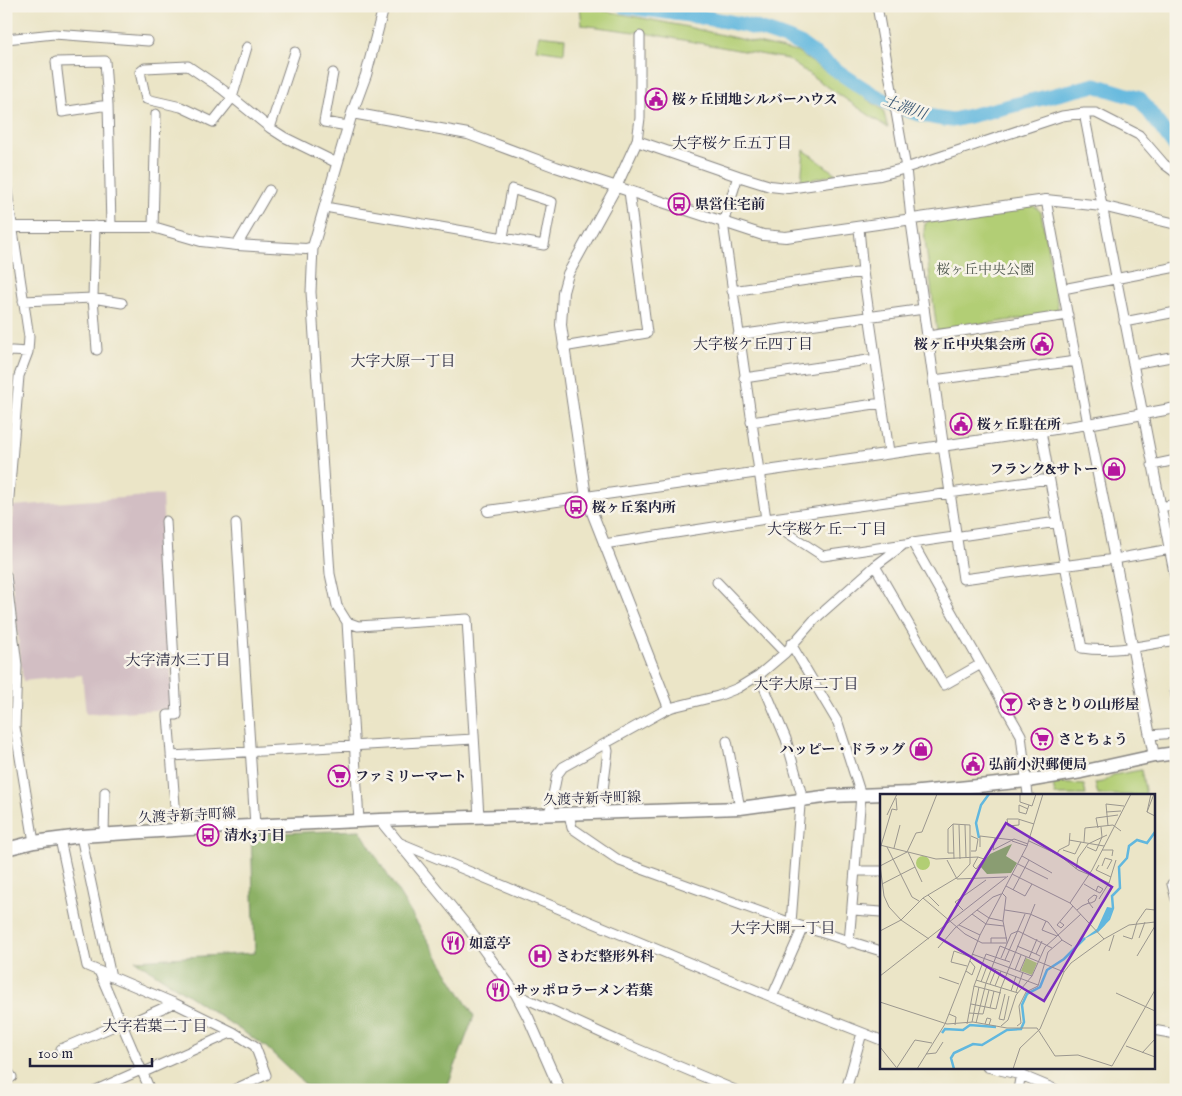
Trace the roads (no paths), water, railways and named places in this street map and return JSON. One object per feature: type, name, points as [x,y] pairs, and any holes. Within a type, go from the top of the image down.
[{"type":"main road","name":"久渡寺新寺町線","points":[[886,794],[969,791],[1082,772],[1176,753]]},
{"type":"main road","name":"久渡寺新寺町線","points":[[6,849],[34,842],[104,834],[380,820],[740,808],[831,796],[880,794]]},
{"type":"street","points":[[359,821],[348,622],[337,606],[330,574],[311,292],[313,246],[352,113],[366,75],[384,6]]},
{"type":"street","points":[[877,6],[906,168],[911,219],[963,579],[1115,559],[1172,549]]},
{"type":"street","points":[[6,39],[54,34],[148,42]]},
{"type":"street","points":[[640,36],[640,118],[637,141],[616,187],[568,274],[561,309],[563,347],[586,497],[669,708]]},
{"type":"street","points":[[247,47],[232,98],[213,122],[181,107],[146,99],[140,72],[145,68],[188,66],[222,88],[232,98],[270,128],[337,164]]},
{"type":"street","points":[[270,128],[295,52]]},
{"type":"street","points":[[108,105],[62,112],[56,62],[105,61],[108,105],[111,226]]},
{"type":"street","points":[[333,73],[324,122],[348,126]]},
{"type":"street","points":[[352,113],[468,134],[616,187],[763,235],[786,236],[859,228],[1046,200],[1102,206],[1176,224]]},
{"type":"street","points":[[1084,113],[1152,465],[1172,549],[1176,584]]},
{"type":"street","points":[[637,141],[770,186],[788,188],[880,175],[1062,116],[1096,113],[1140,135],[1164,164],[1176,174]]},
{"type":"street","points":[[153,227],[156,114]]},
{"type":"street","points":[[738,176],[723,223],[744,378],[766,519],[823,556],[1057,522]]},
{"type":"street","points":[[6,184],[9,227],[29,337],[28,352],[19,376],[6,533]]},
{"type":"street","points":[[325,208],[503,237],[544,246],[552,202],[512,189],[503,237]]},
{"type":"street","points":[[237,245],[269,190]]},
{"type":"street","points":[[563,347],[647,333],[629,191]]},
{"type":"street","points":[[1046,200],[1154,756]]},
{"type":"street","points":[[95,226],[94,298],[97,350]]},
{"type":"street","points":[[9,227],[153,227],[201,241],[306,249],[313,246]]},
{"type":"street","points":[[859,228],[868,316],[890,452]]},
{"type":"street","points":[[1063,289],[1176,267]]},
{"type":"street","points":[[732,291],[863,272]]},
{"type":"street","points":[[23,301],[94,298],[122,303]]},
{"type":"street","points":[[738,335],[924,309]]},
{"type":"street","points":[[1124,322],[1176,312]]},
{"type":"street","points":[[928,336],[1068,315]]},
{"type":"street","points":[[6,352],[28,352]]},
{"type":"street","points":[[1132,364],[1176,356]]},
{"type":"street","points":[[744,378],[875,359]]},
{"type":"street","points":[[934,380],[1076,361]]},
{"type":"street","points":[[751,422],[882,404]]},
{"type":"street","points":[[488,511],[890,452],[943,446],[1088,424],[1176,408]]},
{"type":"street","points":[[1041,431],[1082,648],[1093,650],[1132,647],[1176,640]]},
{"type":"street","points":[[1152,465],[1176,460]]},
{"type":"street","points":[[604,544],[766,519],[1049,480]]},
{"type":"street","points":[[1161,507],[1176,504]]},
{"type":"street","points":[[166,522],[177,715],[168,715],[177,830]]},
{"type":"street","points":[[236,523],[255,826]]},
{"type":"street","points":[[549,815],[557,775],[563,766],[669,708],[718,696],[738,688],[759,676],[785,653],[814,620],[875,566],[908,543]]},
{"type":"street","points":[[908,543],[981,664],[1021,735],[1028,794]]},
{"type":"street","points":[[875,566],[944,685],[981,664]]},
{"type":"street","points":[[6,575],[11,647],[17,665],[15,727],[34,842]]},
{"type":"street","points":[[717,582],[785,653]]},
{"type":"street","points":[[348,622],[358,626],[467,619],[479,817]]},
{"type":"street","points":[[791,644],[838,723],[861,795],[850,943]]},
{"type":"street","points":[[759,676],[786,740],[801,792],[791,923]]},
{"type":"street","points":[[1150,735],[1176,733]]},
{"type":"street","points":[[171,756],[474,739]]},
{"type":"street","points":[[727,741],[740,808]]},
{"type":"street","points":[[600,813],[608,751],[606,743]]},
{"type":"street","points":[[104,834],[105,792]]},
{"type":"street","points":[[569,814],[572,828],[620,861],[791,923],[850,943],[880,951]]},
{"type":"street","points":[[380,820],[466,925],[516,994],[560,1090]]},
{"type":"street","points":[[81,836],[111,977]]},
{"type":"street","points":[[60,839],[88,966],[174,1003],[233,1032],[255,1046],[266,1075],[233,1090]]},
{"type":"street","points":[[397,842],[880,1040]]},
{"type":"street","points":[[856,871],[880,871]]},
{"type":"street","points":[[1176,882],[1172,884],[1176,898]]},
{"type":"street","points":[[853,910],[880,912]]},
{"type":"street","points":[[772,997],[803,927]]},
{"type":"street","points":[[99,971],[150,1090]]},
{"type":"street","points":[[516,994],[718,1086],[735,1090]]},
{"type":"street","points":[[61,1049],[174,1003]]},
{"type":"street","points":[[1154,1030],[1176,1034]]},
{"type":"street","points":[[96,1090],[233,1032]]},
{"type":"street","points":[[846,1090],[862,1033]]},
{"type":"street","points":[[6,1068],[12,1077],[6,1081]]},
{"type":"street","points":[[996,1068],[1022,1071],[1057,1090]]},
{"type":"street","points":[[1018,1090],[1022,1071]]},
{"type":"waterway","name":"土淵川","points":[[624,6],[736,23],[779,36],[800,44],[854,82],[889,103],[909,111],[953,120],[1095,85],[1140,99],[1176,148]]},
{"type":"place","name":"桜ヶ丘団地シルバーハウス","points":[[656,99]]},
{"type":"place","name":"県営住宅前","points":[[679,204]]},
{"type":"place","name":"桜ヶ丘中央集会所","points":[[1042,344]]},
{"type":"place","name":"桜ヶ丘駐在所","points":[[961,424]]},
{"type":"place","name":"フランク&サトー","points":[[1114,469]]},
{"type":"place","name":"桜ヶ丘案内所","points":[[576,507]]},
{"type":"place","name":"やきとりの山形屋","points":[[1011,704]]},
{"type":"place","name":"さとちょう","points":[[1042,739]]},
{"type":"place","name":"ハッピー・ドラッグ","points":[[921,749]]},
{"type":"place","name":"弘前小沢郵便局","points":[[973,764]]},
{"type":"place","name":"ファミリーマート","points":[[339,776]]},
{"type":"place","name":"清水3丁目","points":[[208,835]]},
{"type":"place","name":"如意亭","points":[[453,943]]},
{"type":"place","name":"さわだ整形外科","points":[[540,956]]},
{"type":"place","name":"サッポロラーメン若葉","points":[[498,990]]},
{"type":"district","name":"大字桜ケ丘五丁目","points":[[732,143]]},
{"type":"district","name":"大字桜ケ丘四丁目","points":[[753,344]]},
{"type":"district","name":"大字大原一丁目","points":[[403,361]]},
{"type":"district","name":"大字桜ケ丘一丁目","points":[[827,529]]},
{"type":"district","name":"大字清水三丁目","points":[[178,660]]},
{"type":"district","name":"大字大原二丁目","points":[[806,684]]},
{"type":"district","name":"大字大開一丁目","points":[[783,928]]},
{"type":"district","name":"大字若葉二丁目","points":[[155,1026]]},
{"type":"park label","name":"桜ヶ丘中央公園","points":[[985,269]]}]
